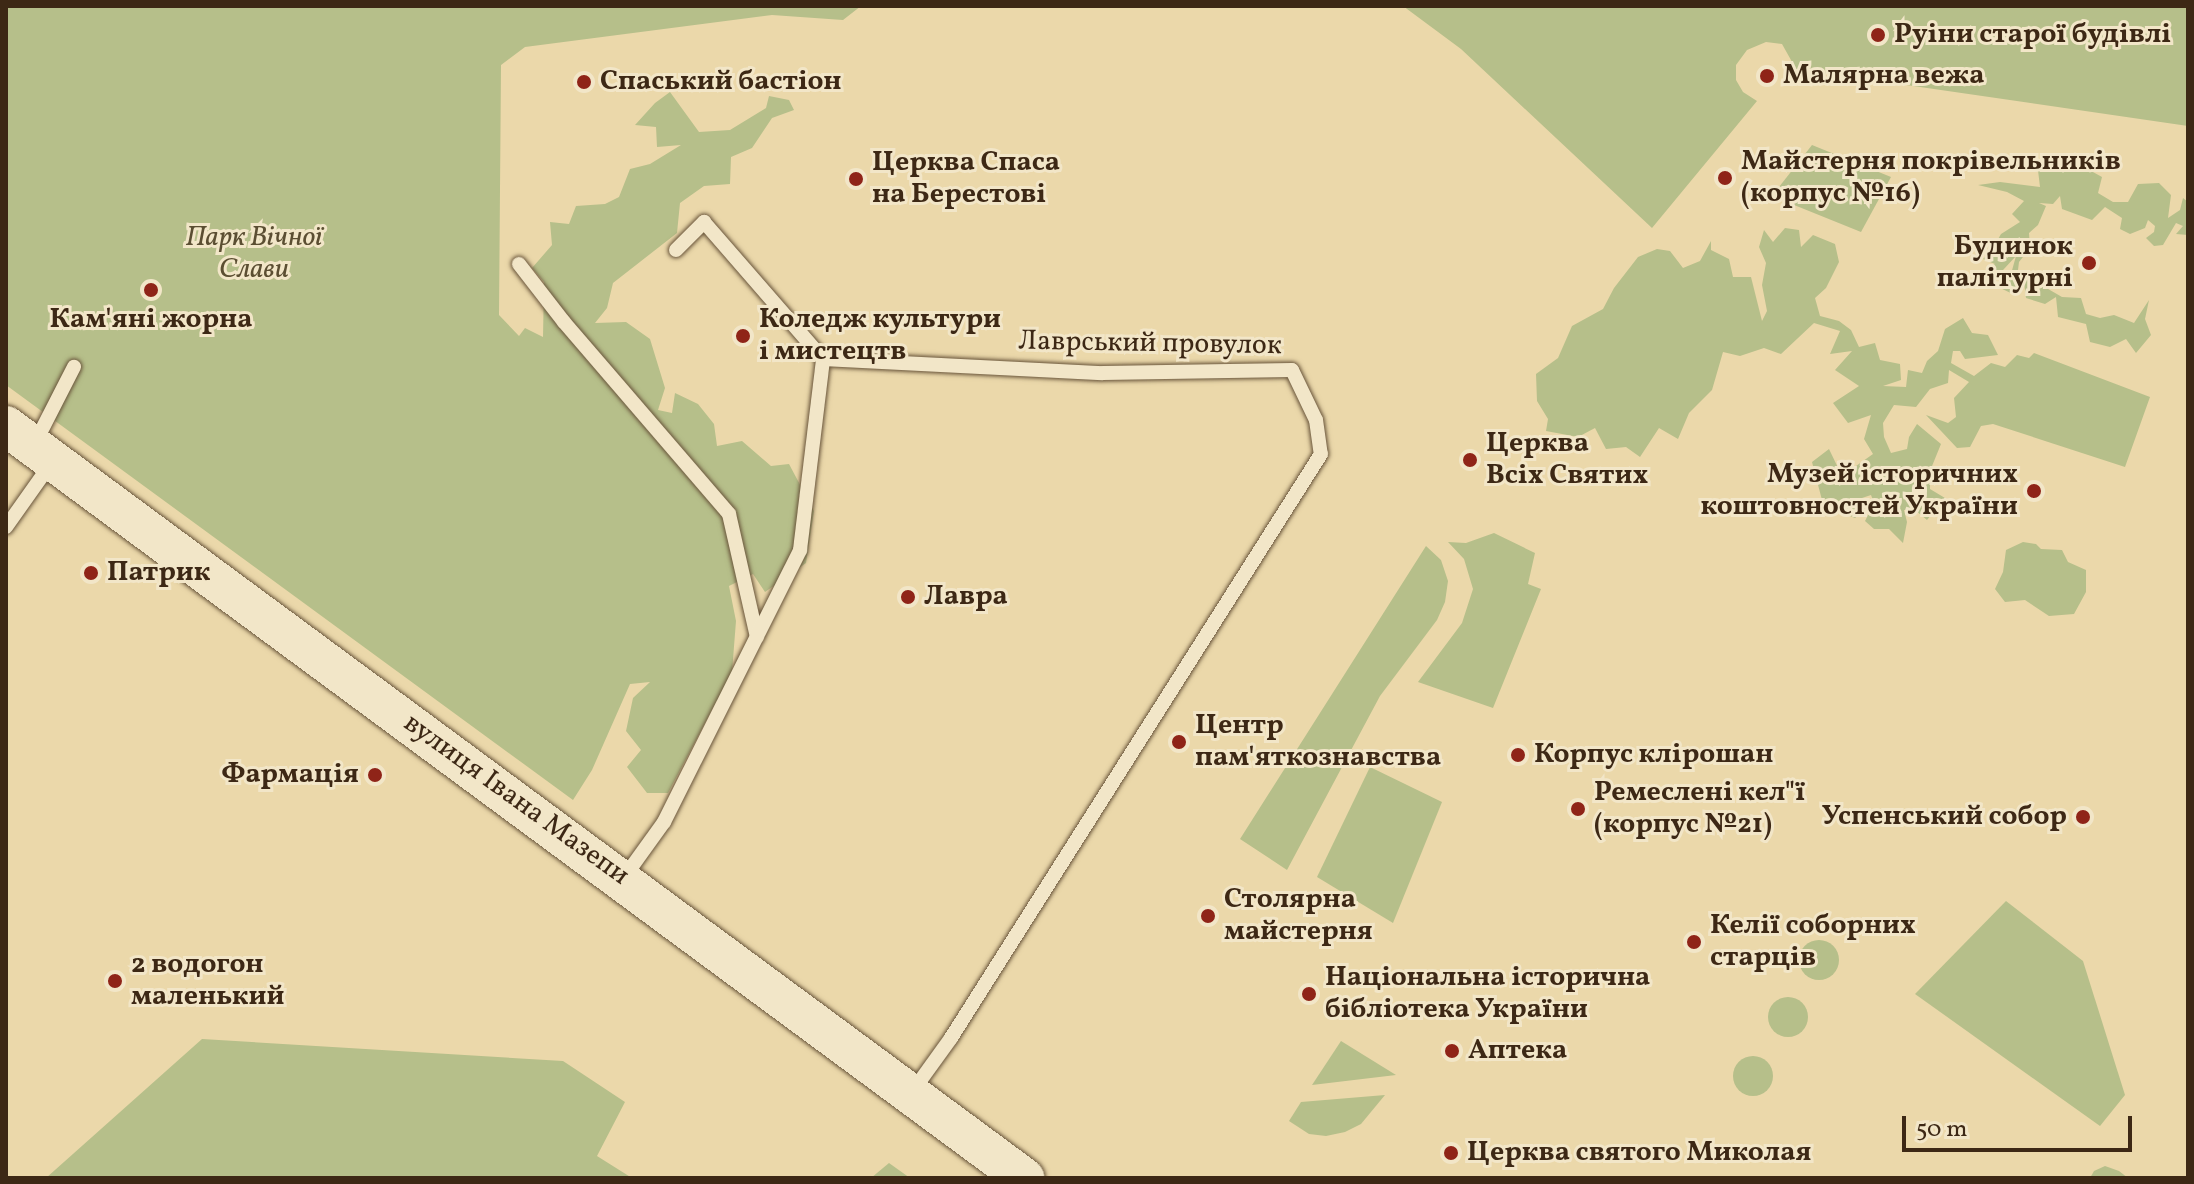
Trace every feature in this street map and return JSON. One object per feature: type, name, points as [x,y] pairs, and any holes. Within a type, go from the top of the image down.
[{"type":"main road","name":"вулиця Івана Мазепи","points":[[31,444],[1024,1178]]},
{"type":"lane","points":[[623,879],[664,822],[800,550],[823,359],[704,222],[676,250]]},
{"type":"lane","points":[[519,264],[564,322],[729,514],[757,637]]},
{"type":"lane","name":"Лаврський провулок","points":[[823,359],[1103,373],[1292,370],[1316,420],[1321,454],[951,1038],[912,1093]]},
{"type":"lane","points":[[6,527],[31,444],[74,367]]},
{"type":"green space","name":"Парк Вічної Слави","points":[[6,6],[861,6],[843,20],[772,15],[525,47],[501,65],[499,315],[519,336],[525,328],[543,337],[544,282],[532,268],[552,245],[550,222],[569,224],[576,206],[605,204],[619,197],[630,169],[650,164],[681,145],[657,147],[656,127],[635,125],[655,103],[670,92],[699,132],[730,130],[766,108],[769,96],[789,100],[794,110],[772,118],[752,148],[731,157],[730,184],[704,186],[680,203],[677,233],[613,283],[607,308],[595,323],[626,322],[650,339],[665,388],[658,410],[672,413],[675,393],[698,404],[714,424],[717,446],[742,441],[771,466],[789,464],[814,511],[806,563],[765,592],[753,574],[729,586],[736,621],[732,672],[668,793],[647,793],[627,767],[641,750],[626,731],[633,698],[650,682],[630,684],[592,770],[573,800],[6,385]]},
{"type":"green space","points":[[1403,6],[2188,6],[2188,126],[1796,69],[1782,44],[1766,42],[1747,50],[1736,65],[1736,80],[1743,92],[1757,101],[1652,228],[1461,49]]},
{"type":"green space","points":[[1812,145],[1891,177],[1861,232],[1772,196]]},
{"type":"green space","points":[[2037,162],[2061,170],[2082,166],[2102,177],[2098,193],[2113,202],[2128,202],[2138,184],[2159,183],[2171,195],[2168,218],[2180,210],[2183,198],[2188,202],[2188,235],[2176,234],[2183,226],[2176,223],[2163,245],[2154,246],[2146,238],[2154,232],[2155,226],[2148,220],[2145,228],[2130,234],[2120,229],[2122,218],[2105,207],[2092,220],[2062,209],[2060,196],[2053,204],[2039,203],[2046,206],[2038,225],[2029,233],[2030,248],[2019,262],[2017,278],[2036,282],[2062,297],[2081,298],[2086,314],[2100,318],[2114,315],[2134,323],[2149,300],[2145,319],[2151,335],[2136,353],[2126,339],[2110,347],[2090,342],[2086,324],[2058,317],[2056,297],[2045,304],[2026,298],[2024,282],[2015,295],[1998,287],[2011,274],[2016,256],[1991,283],[1979,274],[1995,264],[1983,259],[1994,248],[2005,252],[2013,246],[1997,241],[2001,234],[2020,222],[2012,214],[2024,201],[2007,192],[1978,185],[2000,182],[2040,187]]},
{"type":"green space","points":[[1785,228],[1799,230],[1801,247],[1813,235],[1835,244],[1839,262],[1826,288],[1815,298],[1820,316],[1839,321],[1851,330],[1859,347],[1875,343],[1880,360],[1900,364],[1901,380],[1883,386],[1906,387],[1908,370],[1922,373],[1927,361],[1938,351],[1945,329],[1963,318],[1972,333],[1988,335],[1998,355],[1965,359],[1960,351],[1953,351],[1951,363],[1974,376],[1991,363],[2005,367],[2017,355],[2029,358],[2034,353],[2150,397],[2125,467],[1993,424],[1981,426],[1970,447],[1957,448],[1926,415],[1948,423],[1956,417],[1954,398],[1969,382],[1949,370],[1948,383],[1930,389],[1916,407],[1894,405],[1883,423],[1884,437],[1891,453],[1907,449],[1909,437],[1917,424],[1941,444],[1930,471],[1930,489],[1945,498],[1927,520],[1915,510],[1904,510],[1907,522],[1903,543],[1889,529],[1874,529],[1865,521],[1874,503],[1871,495],[1862,498],[1865,510],[1855,518],[1830,508],[1822,500],[1812,462],[1829,449],[1842,476],[1873,454],[1864,439],[1871,415],[1848,423],[1833,403],[1859,386],[1835,370],[1852,351],[1830,354],[1840,331],[1814,323],[1781,354],[1764,348],[1740,356],[1723,352],[1712,390],[1689,413],[1678,439],[1659,428],[1640,457],[1626,447],[1606,449],[1595,428],[1578,437],[1546,431],[1548,419],[1537,401],[1536,374],[1558,358],[1572,326],[1603,309],[1614,288],[1638,257],[1657,249],[1670,251],[1683,268],[1700,261],[1711,241],[1711,250],[1729,259],[1733,277],[1751,277],[1762,321],[1767,311],[1762,285],[1766,263],[1759,247],[1764,230],[1773,242]]},
{"type":"green space","points":[[1494,533],[1535,553],[1528,584],[1541,589],[1493,708],[1418,682],[1462,623],[1473,589],[1464,559],[1448,542],[1466,543]]},
{"type":"green space","points":[[2023,542],[2036,544],[2041,549],[2062,550],[2068,562],[2086,570],[2086,592],[2074,614],[2049,616],[2025,600],[2005,602],[1995,589],[2003,572],[2006,550]]},
{"type":"green space","points":[[1426,546],[1441,560],[1448,581],[1445,602],[1437,620],[1380,696],[1287,870],[1240,839]]},
{"type":"green space","points":[[1370,767],[1442,802],[1393,923],[1317,877]]},
{"type":"green space","points":[[2006,901],[2083,961],[2125,1095],[2100,1126],[1915,994]]},
{"type":"green space","points":[[1819,940],[1833,946],[1839,960],[1833,974],[1819,980],[1805,974],[1799,960],[1805,946]]},
{"type":"green space","points":[[1788,997],[1802,1003],[1808,1017],[1802,1031],[1788,1037],[1774,1031],[1768,1017],[1774,1003]]},
{"type":"green space","points":[[202,1039],[563,1061],[625,1102],[597,1156],[632,1178],[46,1178]]},
{"type":"green space","points":[[1341,1041],[1396,1075],[1312,1085]]},
{"type":"green space","points":[[1753,1056],[1767,1062],[1773,1076],[1767,1090],[1753,1096],[1739,1090],[1733,1076],[1739,1062]]},
{"type":"green space","points":[[1385,1095],[1361,1124],[1345,1132],[1326,1136],[1309,1134],[1289,1121],[1301,1102]]},
{"type":"green space","points":[[889,1163],[910,1178],[871,1178]]},
{"type":"green space","points":[[2105,1166],[2128,1178],[2090,1178],[2094,1171]]},
{"type":"place","name":"Руіни старої будівлі","points":[[1878,35]]},
{"type":"place","name":"Малярна вежа","points":[[1767,76]]},
{"type":"place","name":"Спаський бастіон","points":[[584,82]]},
{"type":"place","name":"Майстерня покрівельників (корпус №16)","points":[[1725,178]]},
{"type":"place","name":"Церква Спаса на Берестові","points":[[856,179]]},
{"type":"place","name":"Будинок палітурні","points":[[2089,263]]},
{"type":"place","name":"Кам'яні жорна","points":[[151,290]]},
{"type":"place","name":"Коледж культури і мистецтв","points":[[743,336]]},
{"type":"place","name":"Церква Всіх Святих","points":[[1470,460]]},
{"type":"place","name":"Музей історичних коштовностей України","points":[[2034,491]]},
{"type":"place","name":"Патрик","points":[[91,573]]},
{"type":"place","name":"Лавра","points":[[908,597]]},
{"type":"place","name":"Центр пам'яткознавства","points":[[1179,742]]},
{"type":"place","name":"Корпус клірошан","points":[[1518,755]]},
{"type":"place","name":"Фармація","points":[[375,775]]},
{"type":"place","name":"Ремеслені кел\"ї (корпус №21)","points":[[1578,809]]},
{"type":"place","name":"Успенський собор","points":[[2083,817]]},
{"type":"place","name":"Столярна майстерня","points":[[1208,916]]},
{"type":"place","name":"Келії соборних старців","points":[[1694,942]]},
{"type":"place","name":"2 водогон маленький","points":[[115,981]]},
{"type":"place","name":"Національна історична бібліотека України","points":[[1309,994]]},
{"type":"place","name":"Аптека","points":[[1452,1051]]},
{"type":"place","name":"Церква святого Миколая","points":[[1451,1153]]}]
